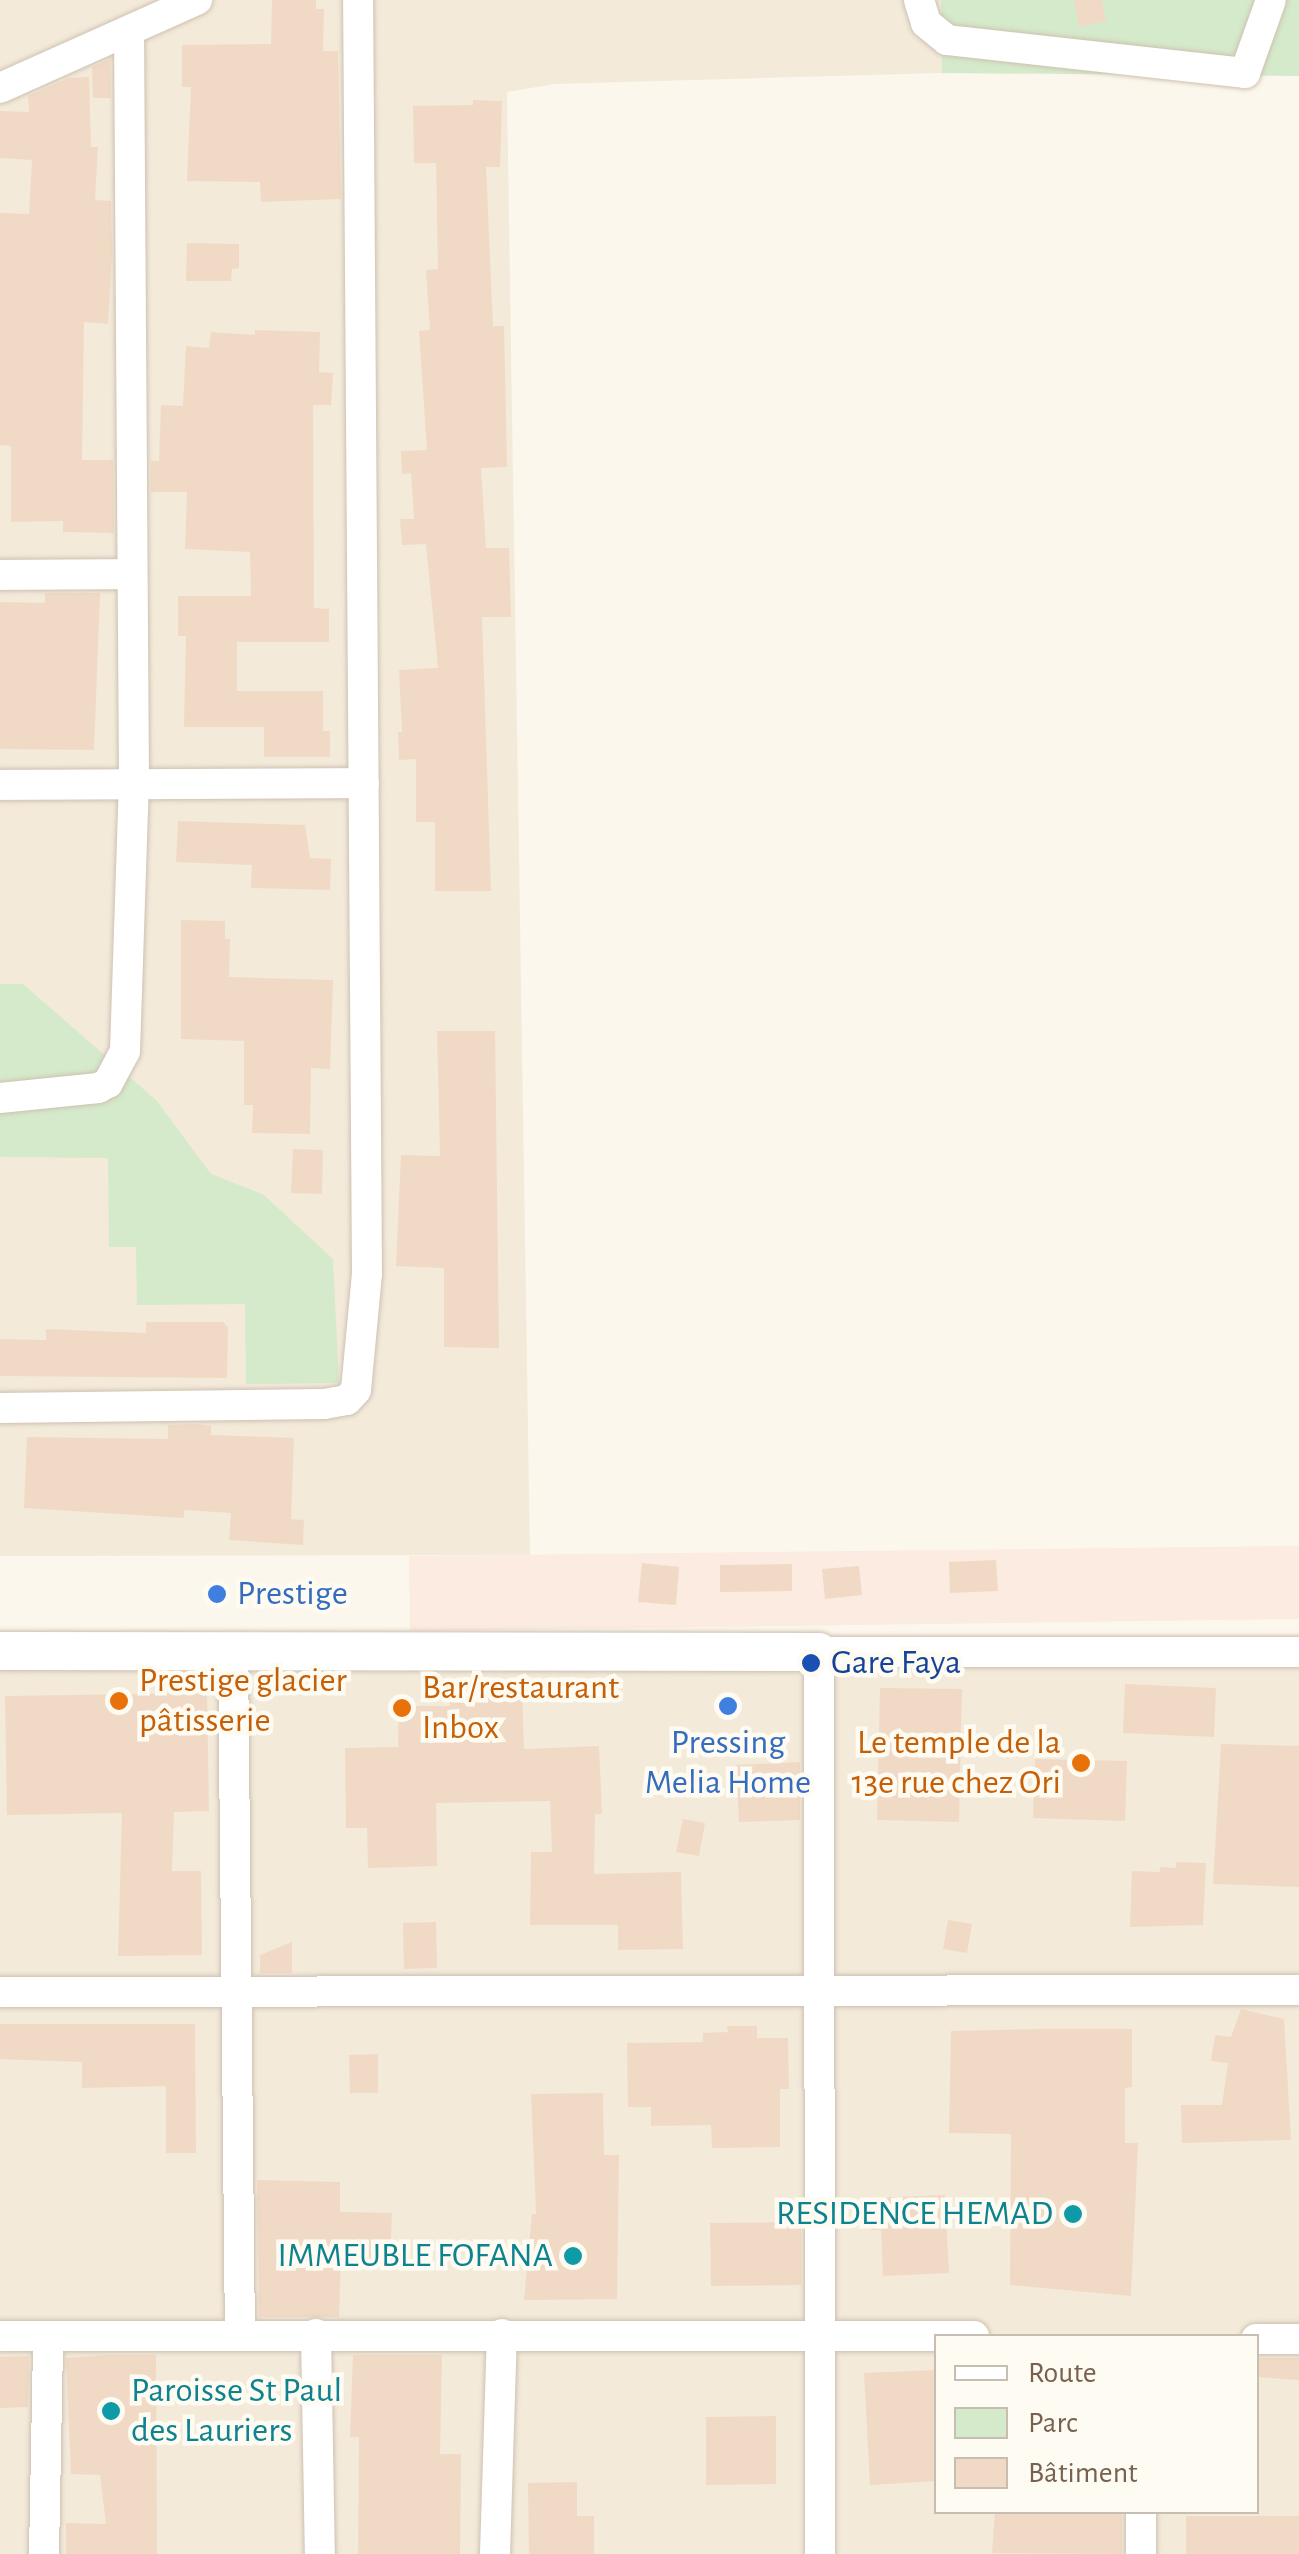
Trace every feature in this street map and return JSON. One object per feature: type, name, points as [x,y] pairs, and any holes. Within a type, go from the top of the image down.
[{"type":"street","points":[[0,88],[198,0]]},
{"type":"street","points":[[0,1408],[324,1404],[352,1397],[358,1380],[367,1274],[358,0]]},
{"type":"street","points":[[918,0],[926,23],[947,40],[1245,73],[1271,0]]},
{"type":"street","points":[[0,1098],[98,1088],[108,1084],[125,1051],[134,782],[129,31]]},
{"type":"street","points":[[0,574],[132,574]]},
{"type":"street","points":[[0,785],[364,783]]},
{"type":"street","points":[[233,1650],[240,2336]]},
{"type":"street","points":[[0,1651],[1299,1652]]},
{"type":"street","points":[[818,1652],[820,2554]]},
{"type":"street","points":[[0,1992],[1299,1990]]},
{"type":"street","points":[[316,2334],[320,2554]]},
{"type":"street","points":[[495,2554],[502,2334]]},
{"type":"street","points":[[0,2336],[934,2336]]},
{"type":"street","points":[[44,2554],[48,2336]]},
{"type":"street","points":[[1259,2339],[1299,2339]]},
{"type":"street","points":[[1141,2554],[1142,2514]]},
{"type":"shaded area","points":[[0,0],[941,0],[942,73],[555,84],[507,92],[530,1555],[0,1556]]},
{"type":"shaded area","points":[[1299,1546],[1299,1619],[410,1631],[409,1556]]},
{"type":"shaded area","points":[[1299,1664],[1299,2554],[0,2554],[0,1667]]},
{"type":"green space","points":[[941,0],[1299,0],[1299,76],[942,73]]},
{"type":"green space","points":[[0,984],[23,984],[156,1100],[211,1174],[264,1195],[333,1259],[339,1383],[246,1384],[245,1304],[137,1305],[136,1247],[109,1247],[108,1158],[0,1157]]},
{"type":"building","points":[[272,0],[316,0],[316,9],[324,9],[323,51],[338,51],[341,199],[261,202],[260,182],[187,181],[191,87],[182,87],[182,45],[271,44]]},
{"type":"building","points":[[1074,0],[1102,0],[1106,21],[1079,27]]},
{"type":"building","points":[[110,59],[111,98],[93,98],[92,67]]},
{"type":"building","points":[[89,77],[91,147],[98,147],[95,200],[111,201],[112,250],[108,324],[84,322],[82,460],[113,460],[114,533],[63,532],[63,521],[11,522],[11,446],[0,445],[0,213],[29,214],[32,160],[0,158],[0,111],[29,112],[28,96],[69,78]]},
{"type":"building","points":[[473,100],[502,101],[500,167],[486,167],[493,326],[504,326],[507,467],[481,468],[486,548],[509,548],[511,617],[482,617],[491,891],[435,891],[435,822],[416,822],[416,759],[399,760],[398,732],[402,732],[399,670],[438,668],[426,544],[402,545],[400,519],[414,519],[411,473],[402,474],[401,451],[427,450],[419,331],[430,330],[426,270],[438,269],[436,163],[414,163],[413,106],[473,105]]},
{"type":"building","points":[[187,243],[239,244],[239,268],[232,269],[231,281],[186,281]]},
{"type":"building","points":[[255,330],[320,332],[319,372],[333,373],[331,405],[313,405],[314,608],[329,609],[329,642],[237,642],[237,691],[323,691],[323,731],[330,731],[330,757],[264,757],[264,727],[184,727],[186,636],[178,636],[178,596],[251,596],[250,552],[185,549],[187,492],[151,492],[151,461],[159,461],[161,405],[183,406],[186,346],[209,348],[211,332],[255,335]]},
{"type":"building","points":[[45,593],[100,593],[94,750],[0,749],[0,602],[45,603]]},
{"type":"building","points":[[178,821],[305,825],[310,858],[331,859],[330,890],[251,888],[252,865],[176,862]]},
{"type":"building","points":[[181,920],[225,921],[225,939],[230,939],[229,977],[333,980],[330,1069],[311,1068],[310,1134],[252,1133],[253,1105],[244,1105],[244,1041],[181,1039]]},
{"type":"building","points":[[437,1031],[495,1031],[499,1348],[444,1347],[444,1268],[396,1266],[401,1155],[440,1156]]},
{"type":"building","points":[[293,1149],[323,1150],[322,1194],[291,1193]]},
{"type":"building","points":[[146,1322],[223,1322],[228,1327],[227,1378],[0,1376],[0,1339],[46,1340],[46,1329],[146,1333]]},
{"type":"building","points":[[168,1425],[211,1426],[211,1435],[294,1438],[291,1519],[304,1520],[303,1545],[229,1540],[231,1513],[184,1510],[184,1518],[24,1508],[27,1437],[168,1439]]},
{"type":"building","points":[[996,1560],[998,1591],[950,1593],[949,1562]]},
{"type":"building","points":[[642,1563],[679,1567],[676,1605],[638,1602]]},
{"type":"building","points":[[792,1564],[792,1591],[720,1592],[720,1565]]},
{"type":"building","points":[[859,1566],[862,1595],[825,1599],[822,1569]]},
{"type":"building","points":[[1125,1684],[1216,1688],[1214,1737],[1123,1733]]},
{"type":"building","points":[[522,1688],[524,1749],[599,1746],[602,1814],[595,1814],[594,1874],[681,1872],[683,1949],[618,1950],[618,1925],[530,1925],[531,1852],[552,1852],[550,1801],[436,1803],[437,1866],[368,1868],[367,1828],[346,1828],[345,1748],[398,1747],[399,1706],[450,1706],[450,1689]]},
{"type":"building","points":[[880,1688],[962,1689],[959,1822],[877,1820]]},
{"type":"building","points":[[207,1693],[209,1811],[174,1812],[172,1871],[201,1871],[202,1955],[118,1956],[122,1813],[7,1815],[5,1696]]},
{"type":"building","points":[[1221,1744],[1299,1746],[1299,1887],[1213,1884]]},
{"type":"building","points":[[1035,1759],[1127,1761],[1125,1821],[1033,1818]]},
{"type":"building","points":[[800,1762],[800,1820],[739,1822],[736,1765]]},
{"type":"building","points":[[683,1819],[705,1823],[699,1856],[676,1852]]},
{"type":"building","points":[[1176,1862],[1206,1863],[1203,1925],[1130,1927],[1132,1871],[1160,1872],[1160,1867],[1176,1868]]},
{"type":"building","points":[[948,1920],[972,1924],[967,1953],[943,1949]]},
{"type":"building","points":[[436,1922],[437,1968],[404,1969],[403,1923]]},
{"type":"building","points":[[292,1942],[292,1973],[260,1973],[260,1955]]},
{"type":"building","points":[[1241,2009],[1284,2019],[1291,2140],[1182,2143],[1181,2105],[1222,2105],[1228,2063],[1211,2061],[1215,2035],[1231,2037]]},
{"type":"building","points":[[0,2024],[195,2024],[196,2153],[166,2153],[166,2086],[82,2088],[82,2062],[0,2059]]},
{"type":"building","points":[[727,2026],[757,2026],[757,2038],[788,2038],[789,2089],[780,2089],[780,2147],[712,2148],[711,2125],[651,2126],[651,2107],[628,2107],[627,2043],[703,2042],[703,2033],[728,2032]]},
{"type":"building","points":[[1132,2029],[1132,2087],[1125,2088],[1125,2143],[1138,2143],[1131,2296],[1010,2285],[1011,2134],[949,2133],[951,2031]]},
{"type":"building","points":[[378,2054],[378,2093],[350,2093],[349,2055]]},
{"type":"building","points":[[603,2093],[604,2155],[619,2155],[617,2299],[524,2300],[532,2214],[536,2214],[531,2094]]},
{"type":"building","points":[[257,2180],[340,2182],[340,2212],[392,2213],[390,2258],[341,2257],[339,2317],[259,2317]]},
{"type":"building","points":[[945,2195],[949,2273],[883,2276],[881,2230],[871,2230],[870,2198]]},
{"type":"building","points":[[801,2222],[801,2285],[711,2286],[710,2223]]},
{"type":"building","name":"Paroisse St Paul des Lauriers","points":[[156,2355],[157,2554],[66,2554],[66,2523],[106,2524],[100,2475],[71,2474],[66,2358]]},
{"type":"building","points":[[353,2355],[442,2355],[440,2454],[461,2454],[460,2554],[358,2554],[359,2437],[350,2437]]},
{"type":"building","points":[[29,2356],[28,2407],[0,2408],[0,2357]]},
{"type":"building","points":[[1259,2358],[1299,2358],[1299,2380],[1259,2377]]},
{"type":"building","points":[[934,2370],[934,2481],[870,2485],[864,2373]]},
{"type":"building","points":[[776,2416],[776,2484],[706,2485],[706,2417]]},
{"type":"building","points":[[577,2482],[577,2516],[594,2516],[594,2554],[529,2554],[528,2483]]},
{"type":"building","points":[[995,2514],[1122,2514],[1122,2554],[992,2553]]},
{"type":"building","points":[[1186,2516],[1299,2516],[1299,2554],[1186,2554]]},
{"type":"place","name":"Prestige","points":[[217,1594]]},
{"type":"place","name":"Gare Faya","points":[[811,1663]]},
{"type":"place","name":"Prestige glacier pâtisserie","points":[[119,1701]]},
{"type":"place","name":"Pressing Melia Home","points":[[728,1706]]},
{"type":"place","name":"Bar/restaurant Inbox","points":[[402,1708]]},
{"type":"place","name":"Le temple de la 13e rue chez Ori","points":[[1081,1763]]},
{"type":"place","name":"RESIDENCE HEMAD","points":[[1073,2214]]},
{"type":"place","name":"IMMEUBLE FOFANA","points":[[573,2256]]},
{"type":"place","name":"Paroisse St Paul des Lauriers","points":[[111,2411]]}]
